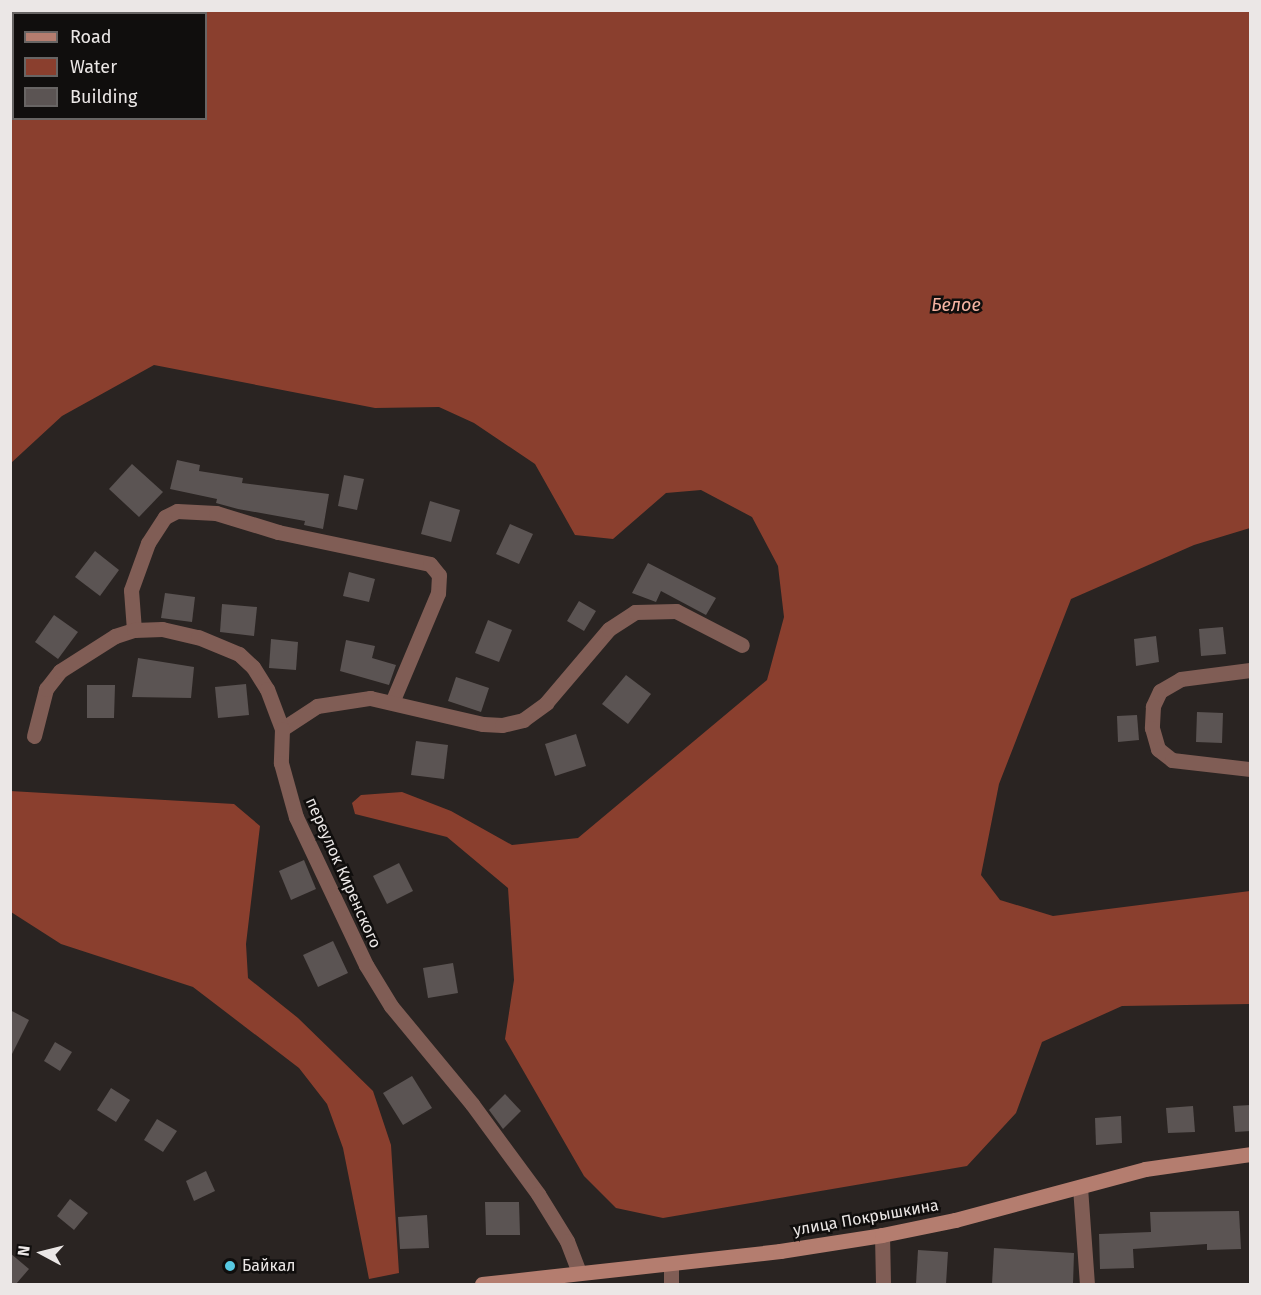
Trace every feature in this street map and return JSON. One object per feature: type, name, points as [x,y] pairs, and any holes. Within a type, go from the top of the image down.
[{"type":"street","points":[[34,736],[46,689],[60,671],[115,636],[134,630],[131,590],[148,543],[165,517],[177,511],[216,513],[278,532],[430,564],[439,575],[438,593],[393,700]]},
{"type":"street","points":[[282,729],[317,706],[361,699],[393,700],[483,724],[502,725],[523,720],[546,704],[609,629],[635,612],[676,611],[742,645]]},
{"type":"street","name":"переулок Киренского","points":[[134,630],[162,629],[198,637],[239,654],[267,689],[282,729],[281,763],[296,817],[366,965],[391,1006],[472,1104],[538,1194],[567,1241],[579,1273]]},
{"type":"street","points":[[1251,670],[1181,679],[1160,691],[1153,706],[1152,728],[1158,749],[1172,760],[1251,769]]},
{"type":"street","name":"улица Покрышкина","points":[[482,1284],[549,1280],[579,1273],[671,1264],[882,1235],[1146,1169],[1251,1154]]},
{"type":"street","points":[[1080,1187],[1087,1284]]},
{"type":"street","points":[[882,1235],[883,1284]]},
{"type":"street","points":[[671,1264],[671,1284]]},
{"type":"water","name":"Белое","points":[[11,10],[1250,11],[1250,528],[1194,545],[1071,599],[999,784],[981,875],[1000,900],[1053,916],[1250,891],[1250,1004],[1122,1006],[1042,1042],[1016,1113],[967,1166],[663,1218],[616,1208],[584,1176],[505,1039],[514,980],[508,888],[447,837],[355,814],[352,803],[361,795],[402,792],[451,811],[512,845],[578,838],[767,680],[784,617],[778,566],[752,517],[701,490],[666,493],[613,539],[575,535],[535,464],[474,423],[439,407],[375,408],[154,365],[62,416],[11,463]]},
{"type":"water","points":[[10,791],[234,804],[260,826],[246,944],[248,978],[298,1018],[373,1091],[391,1145],[399,1273],[369,1279],[343,1148],[327,1104],[299,1068],[193,987],[61,944],[11,912]]},
{"type":"building","points":[[177,460],[200,465],[199,471],[243,478],[242,483],[329,494],[323,529],[304,525],[305,521],[238,509],[216,503],[217,499],[170,489]]},
{"type":"building","points":[[132,464],[163,492],[139,517],[109,489]]},
{"type":"building","points":[[344,475],[364,479],[357,510],[338,506]]},
{"type":"building","points":[[430,501],[460,510],[451,542],[421,534]]},
{"type":"building","points":[[510,524],[533,534],[519,564],[496,554]]},
{"type":"building","points":[[95,551],[119,570],[100,596],[75,577]]},
{"type":"building","points":[[648,563],[716,598],[706,615],[661,591],[656,602],[632,593]]},
{"type":"building","points":[[349,572],[375,579],[369,602],[343,596]]},
{"type":"building","points":[[165,593],[195,597],[192,622],[161,618]]},
{"type":"building","points":[[579,601],[596,611],[584,631],[567,621]]},
{"type":"building","points":[[222,604],[257,607],[254,636],[220,632]]},
{"type":"building","points":[[54,615],[78,632],[58,659],[35,642]]},
{"type":"building","points":[[488,620],[512,630],[499,662],[475,653]]},
{"type":"building","points":[[1223,627],[1226,654],[1201,656],[1199,629]]},
{"type":"building","points":[[1156,636],[1159,662],[1136,666],[1134,639]]},
{"type":"building","points":[[271,639],[298,642],[296,670],[269,668]]},
{"type":"building","points":[[346,640],[375,646],[372,658],[396,665],[389,685],[340,671]]},
{"type":"building","points":[[138,658],[194,667],[191,698],[132,697]]},
{"type":"building","points":[[626,675],[651,694],[628,724],[602,704]]},
{"type":"building","points":[[456,677],[489,688],[481,712],[448,701]]},
{"type":"building","points":[[246,684],[249,715],[218,718],[215,687]]},
{"type":"building","points":[[87,685],[115,685],[114,718],[87,718]]},
{"type":"building","points":[[1197,712],[1223,713],[1222,743],[1196,742]]},
{"type":"building","points":[[1137,715],[1139,740],[1118,742],[1117,716]]},
{"type":"building","points":[[576,734],[586,766],[555,776],[545,744]]},
{"type":"building","points":[[416,741],[448,745],[444,779],[411,775]]},
{"type":"building","points":[[304,860],[316,889],[291,900],[279,871]]},
{"type":"building","points":[[399,863],[413,891],[387,904],[373,876]]},
{"type":"building","points":[[333,941],[348,973],[318,987],[303,955]]},
{"type":"building","points":[[453,963],[458,993],[428,998],[423,968]]},
{"type":"building","points":[[10,1010],[29,1020],[10,1058]]},
{"type":"building","points":[[55,1042],[72,1052],[60,1071],[44,1061]]},
{"type":"building","points":[[412,1076],[432,1108],[403,1125],[383,1093]]},
{"type":"building","points":[[111,1088],[130,1100],[116,1122],[97,1110]]},
{"type":"building","points":[[505,1094],[521,1111],[503,1129],[489,1110]]},
{"type":"building","points":[[1251,1105],[1251,1131],[1235,1132],[1233,1106]]},
{"type":"building","points":[[1193,1106],[1195,1132],[1168,1133],[1166,1108]]},
{"type":"building","points":[[1121,1116],[1122,1143],[1096,1145],[1095,1118]]},
{"type":"building","points":[[157,1119],[177,1131],[163,1152],[144,1140]]},
{"type":"building","points":[[206,1171],[215,1191],[194,1201],[186,1181]]},
{"type":"building","points":[[70,1199],[88,1213],[74,1230],[57,1216]]},
{"type":"building","points":[[485,1202],[519,1202],[520,1235],[486,1235]]},
{"type":"building","points":[[1239,1211],[1241,1249],[1207,1250],[1207,1244],[1133,1249],[1134,1268],[1100,1269],[1099,1234],[1151,1232],[1150,1212]]},
{"type":"building","points":[[427,1215],[429,1248],[400,1249],[398,1217]]},
{"type":"building","points":[[994,1248],[1074,1253],[1073,1284],[992,1284]]},
{"type":"building","points":[[918,1250],[948,1252],[946,1284],[916,1284]]},
{"type":"building","points":[[10,1253],[29,1269],[16,1284],[10,1284]]},
{"type":"place","name":"Байкал","points":[[230,1266]]}]
